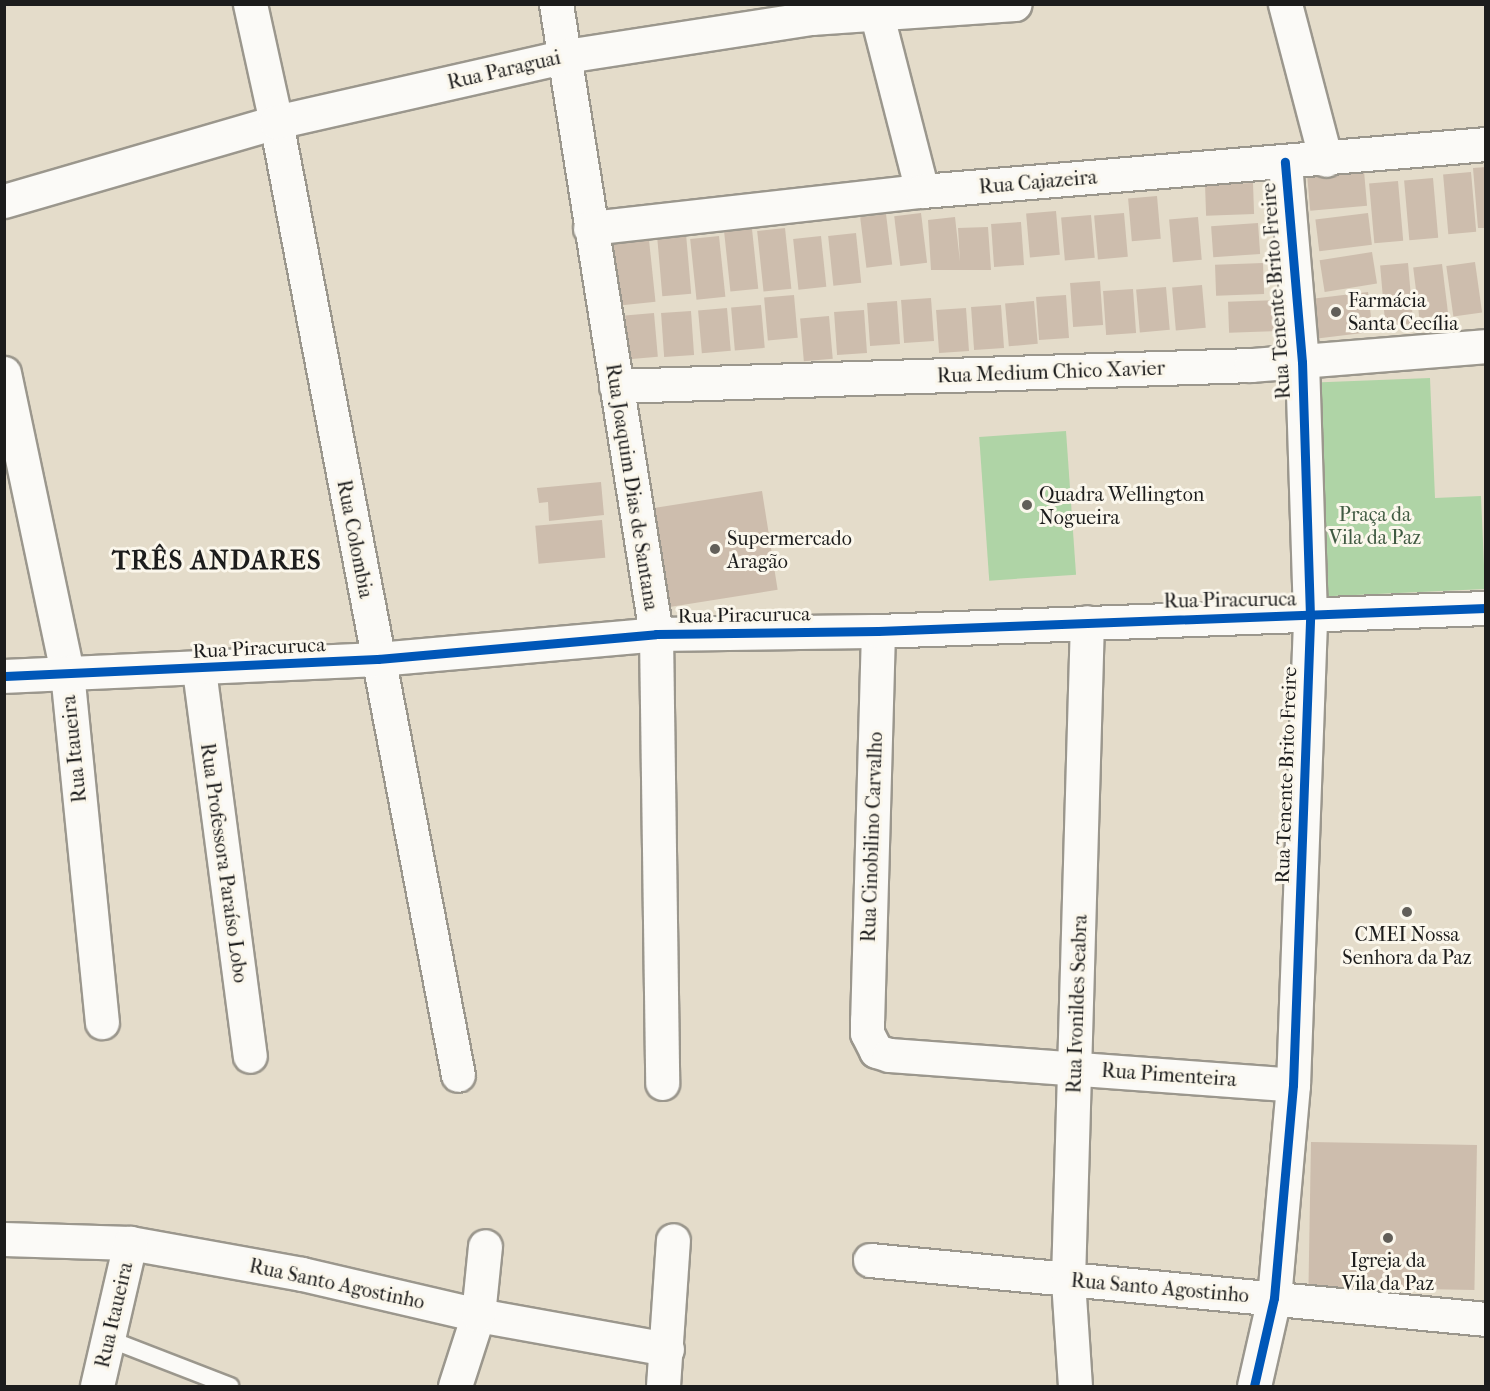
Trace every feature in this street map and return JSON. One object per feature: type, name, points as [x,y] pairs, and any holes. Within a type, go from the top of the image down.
[{"type":"street","name":"Rua Colombia","points":[[250,4],[276,122],[458,1075]]},
{"type":"street","name":"Rua Joaquim Dias de Santana","points":[[556,4],[656,634],[662,1083]]},
{"type":"street","name":"Rua Paraguai","points":[[4,201],[276,122],[566,56],[874,8],[1015,4]]},
{"type":"street","points":[[1285,4],[1326,160]]},
{"type":"street","points":[[874,8],[922,191]]},
{"type":"street","name":"Rua Cajazeira","points":[[590,228],[922,191],[1326,160],[1485,144]]},
{"type":"street","name":"Rua Tenente Brito Freire","points":[[1254,1386],[1274,1298],[1293,1085],[1310,616],[1302,362],[1285,162]]},
{"type":"street","name":"Rua Medium Chico Xavier","points":[[616,386],[1302,362],[1485,346]]},
{"type":"street","name":"Rua Itaueira","points":[[4,373],[67,672],[102,1022]]},
{"type":"street","name":"Rua Piracuruca","points":[[4,676],[67,672],[199,670],[378,659],[656,634],[878,631],[1485,608]]},
{"type":"street","name":"Rua Ivonildes Seabra","points":[[1075,1386],[1068,1280],[1076,1068],[1087,622]]},
{"type":"street","name":"Rua Cinobilino Carvalho","points":[[871,1042],[867,1020],[878,631]]},
{"type":"street","name":"Rua Professora Paraíso Lobo","points":[[199,670],[250,1056]]},
{"type":"street","name":"Rua Pimenteira","points":[[871,1042],[876,1051],[889,1055],[1293,1085]]},
{"type":"street","name":"Rua Santo Agostinho","points":[[4,1239],[130,1244],[302,1274],[478,1314],[667,1349]]},
{"type":"street","points":[[663,1386],[673,1240]]},
{"type":"street","name":"Rua Itaueira","points":[[97,1386],[130,1244]]},
{"type":"street","points":[[455,1386],[478,1314],[485,1246]]},
{"type":"street","name":"Rua Santo Agostinho","points":[[870,1260],[1485,1319]]},
{"type":"lane","points":[[109,1339],[230,1386]]},
{"type":"green space","name":"Praça da Vila da Paz","points":[[1430,378],[1435,498],[1481,496],[1485,589],[1312,597],[1303,383]]},
{"type":"green space","name":"Quadra Wellington Nogueira","points":[[1066,431],[1076,575],[989,581],[979,437]]},
{"type":"building","points":[[1486,167],[1486,228],[1478,228],[1473,168]]},
{"type":"building","points":[[1364,171],[1367,206],[1310,211],[1307,176]]},
{"type":"building","points":[[1471,172],[1476,232],[1448,234],[1443,174]]},
{"type":"building","points":[[1433,178],[1438,238],[1409,240],[1404,181]]},
{"type":"building","points":[[1398,181],[1403,241],[1374,243],[1369,184]]},
{"type":"building","points":[[1253,183],[1254,214],[1206,216],[1205,185]]},
{"type":"building","points":[[1157,196],[1161,239],[1132,241],[1128,199]]},
{"type":"building","points":[[1056,211],[1060,255],[1030,257],[1026,214]]},
{"type":"building","points":[[921,213],[927,263],[900,266],[894,216]]},
{"type":"building","points":[[1124,213],[1128,257],[1098,259],[1094,216]]},
{"type":"building","points":[[1368,213],[1372,245],[1319,251],[1315,219]]},
{"type":"building","points":[[886,214],[892,265],[866,268],[860,217]]},
{"type":"building","points":[[1091,215],[1095,258],[1065,260],[1061,218]]},
{"type":"building","points":[[955,217],[960,262],[958,228],[988,227],[991,270],[931,270],[928,220]]},
{"type":"building","points":[[1198,217],[1202,260],[1173,262],[1169,220]]},
{"type":"building","points":[[1021,222],[1024,265],[994,267],[991,224]]},
{"type":"building","points":[[1258,223],[1260,254],[1213,257],[1211,226]]},
{"type":"building","points":[[785,228],[791,289],[764,292],[757,231]]},
{"type":"building","points":[[752,229],[758,289],[730,292],[724,232]]},
{"type":"building","points":[[856,233],[861,283],[833,286],[828,236]]},
{"type":"building","points":[[686,234],[691,294],[662,296],[657,237]]},
{"type":"building","points":[[719,236],[725,297],[697,300],[690,239]]},
{"type":"building","points":[[821,236],[826,287],[798,290],[793,239]]},
{"type":"building","points":[[649,240],[655,302],[620,305],[613,244]]},
{"type":"building","points":[[1372,252],[1377,284],[1325,292],[1320,260]]},
{"type":"building","points":[[1475,262],[1482,313],[1453,317],[1446,266]]},
{"type":"building","points":[[1263,263],[1264,294],[1216,296],[1215,265]]},
{"type":"building","points":[[1408,263],[1413,324],[1385,326],[1380,265]]},
{"type":"building","points":[[1442,264],[1448,315],[1419,318],[1413,268]]},
{"type":"building","points":[[1100,281],[1103,325],[1073,327],[1070,283]]},
{"type":"building","points":[[1202,285],[1206,328],[1176,330],[1172,288]]},
{"type":"building","points":[[1166,287],[1170,330],[1140,332],[1136,290]]},
{"type":"building","points":[[1133,289],[1136,333],[1106,335],[1103,291]]},
{"type":"building","points":[[1368,292],[1373,332],[1315,339],[1310,299]]},
{"type":"building","points":[[794,295],[798,338],[768,340],[764,298]]},
{"type":"building","points":[[1066,295],[1069,338],[1039,340],[1036,297]]},
{"type":"building","points":[[931,298],[934,341],[904,343],[901,300]]},
{"type":"building","points":[[1276,300],[1277,331],[1229,333],[1228,302]]},
{"type":"building","points":[[897,301],[900,344],[870,346],[867,303]]},
{"type":"building","points":[[1034,301],[1038,344],[1009,346],[1005,304]]},
{"type":"building","points":[[761,305],[765,348],[735,350],[731,308]]},
{"type":"building","points":[[1001,305],[1004,348],[974,350],[971,307]]},
{"type":"building","points":[[727,308],[731,351],[702,353],[698,311]]},
{"type":"building","points":[[966,308],[969,351],[939,353],[936,310]]},
{"type":"building","points":[[864,310],[867,353],[837,355],[834,312]]},
{"type":"building","points":[[691,311],[694,355],[664,357],[661,313]]},
{"type":"building","points":[[654,313],[658,357],[629,359],[625,316]]},
{"type":"building","points":[[829,316],[833,359],[804,361],[800,319]]},
{"type":"building","points":[[601,482],[604,515],[549,521],[548,502],[539,503],[537,488]]},
{"type":"building","name":"Supermercado Aragão","points":[[762,491],[778,590],[668,607],[652,508]]},
{"type":"building","points":[[602,520],[605,558],[539,564],[535,526]]},
{"type":"building","points":[[1311,1142],[1477,1145],[1474,1290],[1308,1287]]},
{"type":"cycle path","points":[[1254,1386],[1274,1298],[1293,1085],[1310,616],[1302,362],[1285,162]]},
{"type":"cycle path","points":[[4,676],[378,659],[656,634],[878,631],[1486,608]]},
{"type":"place","name":"Farmácia Santa Cecília","points":[[1336,312]]},
{"type":"place","name":"Quadra Wellington Nogueira","points":[[1027,505]]},
{"type":"place","name":"Supermercado Aragão","points":[[715,549]]},
{"type":"place","name":"CMEI Nossa Senhora da Paz","points":[[1407,912]]},
{"type":"place","name":"Igreja da Vila da Paz","points":[[1388,1238]]},
{"type":"district","name":"TRÊS ANDARES","points":[[217,561]]}]
